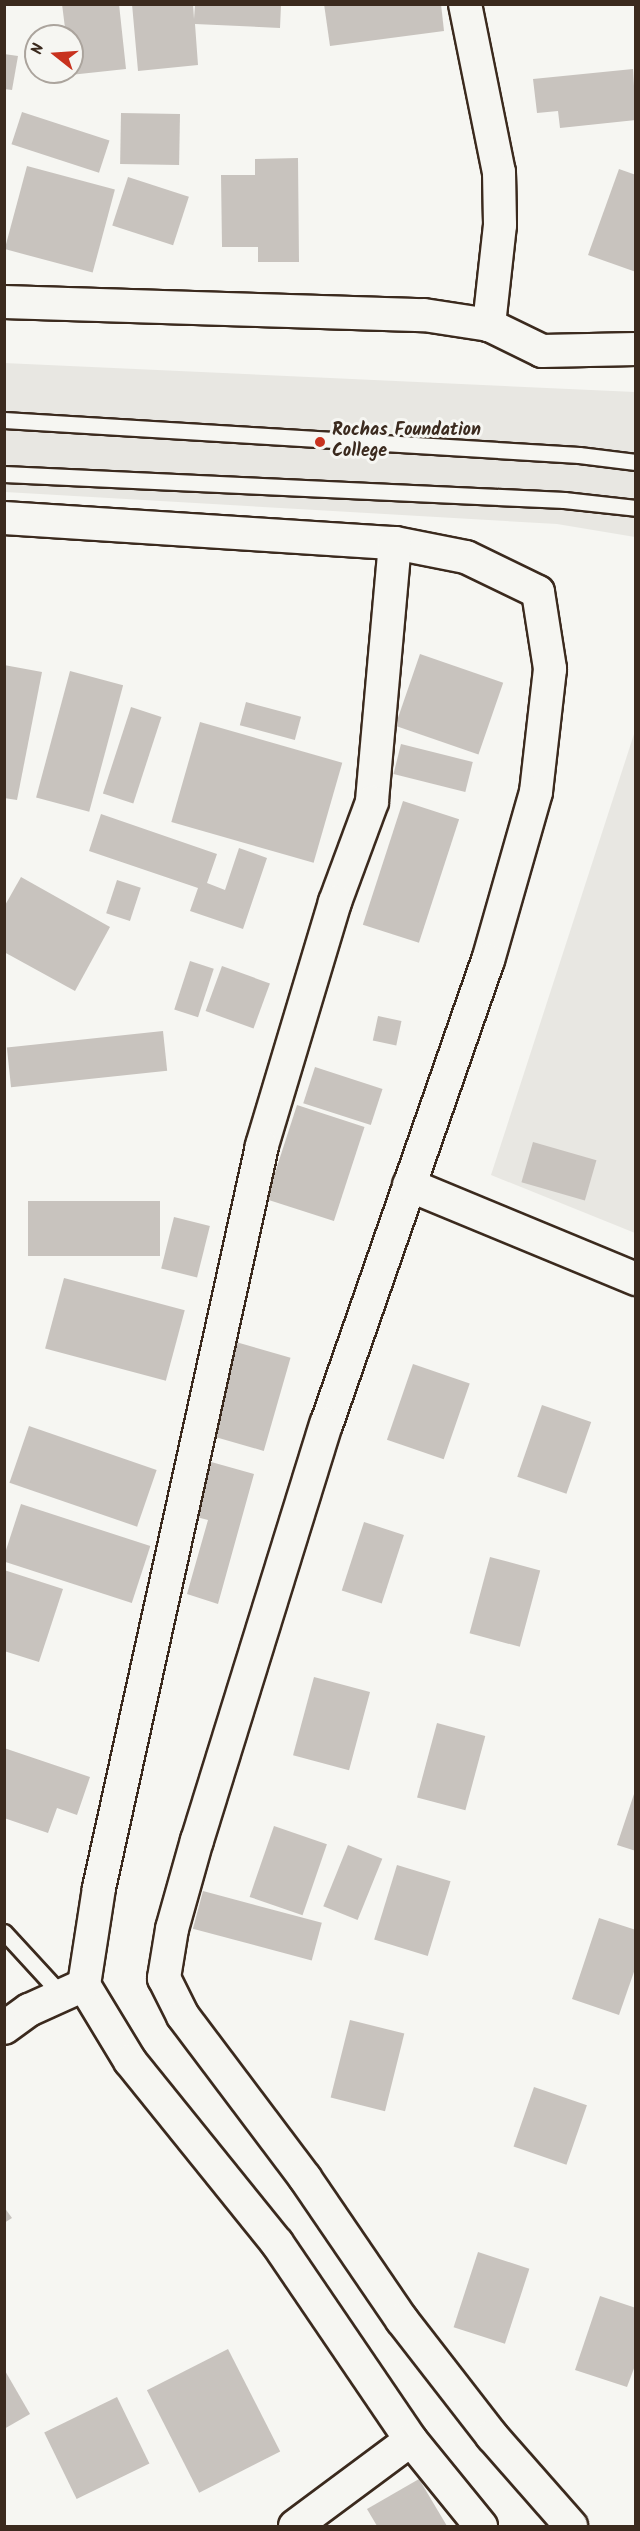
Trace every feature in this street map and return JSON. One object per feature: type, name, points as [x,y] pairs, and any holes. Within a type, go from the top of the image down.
[{"type":"street","points":[[465,4],[499,172],[500,225],[489,325]]},
{"type":"street","points":[[4,302],[424,315],[489,325],[542,351],[636,349]]},
{"type":"street","points":[[4,518],[395,543],[466,557],[538,592],[550,669],[536,792],[488,960],[326,1424],[172,1929],[164,1978],[183,2016],[304,2178],[402,2320],[492,2436],[571,2526]]},
{"type":"street","points":[[73,1990],[102,1877],[262,1146],[335,902],[372,802],[395,543]]},
{"type":"street","points":[[409,1185],[636,1279]]},
{"type":"street","points":[[13,2014],[73,1990]]},
{"type":"street","points":[[73,1990],[277,2243],[411,2440],[481,2526]]},
{"type":"street","points":[[295,2526],[411,2440]]},
{"type":"lane","points":[[4,420],[579,455],[636,462]]},
{"type":"lane","points":[[4,474],[564,500],[636,508]]},
{"type":"lane","points":[[4,1932],[73,1990]]},
{"type":"shaded area","name":"Rochas Foundation College","points":[[4,363],[635,392],[635,537],[557,524],[5,492]]},
{"type":"shaded area","points":[[635,731],[635,1233],[491,1175]]},
{"type":"building","points":[[62,4],[119,4],[126,69],[84,74],[84,24],[64,24]]},
{"type":"building","points":[[132,4],[193,4],[194,19],[195,5],[281,5],[280,28],[195,24],[198,65],[138,71]]},
{"type":"building","points":[[324,4],[441,4],[444,31],[330,46]]},
{"type":"building","points":[[4,54],[18,56],[12,90],[4,89]]},
{"type":"building","points":[[633,69],[636,120],[560,128],[558,111],[537,113],[533,79]]},
{"type":"building","points":[[22,112],[109,140],[99,173],[11,144]]},
{"type":"building","points":[[121,113],[180,114],[179,165],[120,164]]},
{"type":"building","points":[[298,158],[299,262],[258,262],[258,247],[222,247],[221,175],[255,175],[255,159]]},
{"type":"building","points":[[27,166],[115,190],[93,273],[5,249]]},
{"type":"building","points":[[619,169],[636,175],[636,272],[588,255]]},
{"type":"building","points":[[128,177],[189,197],[173,245],[112,226]]},
{"type":"building","points":[[420,654],[503,683],[478,755],[395,726]]},
{"type":"building","points":[[4,665],[42,672],[17,800],[4,798]]},
{"type":"building","points":[[70,671],[123,685],[89,812],[36,798]]},
{"type":"building","points":[[246,702],[301,717],[295,740],[240,725]]},
{"type":"building","points":[[131,707],[161,717],[133,803],[103,794]]},
{"type":"building","points":[[200,722],[342,763],[314,863],[171,822]]},
{"type":"building","points":[[401,744],[473,762],[465,792],[394,774]]},
{"type":"building","points":[[403,801],[459,819],[419,943],[363,925]]},
{"type":"building","points":[[101,814],[217,854],[207,883],[225,890],[239,848],[267,858],[243,929],[190,911],[198,888],[89,851]]},
{"type":"building","points":[[21,877],[110,927],[75,991],[4,952],[4,907]]},
{"type":"building","points":[[117,880],[141,888],[130,921],[106,913]]},
{"type":"building","points":[[190,961],[214,969],[198,1017],[174,1010]]},
{"type":"building","points":[[222,966],[270,983],[254,1029],[206,1011]]},
{"type":"building","points":[[378,1016],[401,1021],[396,1045],[373,1040]]},
{"type":"building","points":[[163,1031],[167,1071],[11,1087],[7,1047]]},
{"type":"building","points":[[315,1067],[383,1089],[371,1125],[303,1103]]},
{"type":"building","points":[[297,1105],[365,1127],[334,1221],[266,1199]]},
{"type":"building","points":[[533,1142],[596,1160],[585,1201],[521,1182]]},
{"type":"building","points":[[28,1201],[160,1201],[160,1256],[28,1256]]},
{"type":"building","points":[[174,1217],[210,1226],[197,1277],[161,1268]]},
{"type":"building","points":[[64,1278],[185,1310],[166,1381],[45,1349]]},
{"type":"building","points":[[229,1340],[291,1358],[264,1451],[202,1433]]},
{"type":"building","points":[[413,1364],[470,1384],[444,1459],[387,1440]]},
{"type":"building","points":[[542,1405],[591,1422],[566,1494],[517,1477]]},
{"type":"building","points":[[29,1426],[157,1470],[137,1527],[9,1483]]},
{"type":"building","points":[[197,1458],[254,1474],[218,1604],[187,1594],[208,1520],[181,1513]]},
{"type":"building","points":[[21,1504],[150,1546],[132,1603],[4,1562]]},
{"type":"building","points":[[364,1522],[404,1535],[382,1603],[342,1590]]},
{"type":"building","points":[[490,1557],[540,1570],[520,1647],[470,1633]]},
{"type":"building","points":[[4,1570],[63,1589],[39,1662],[4,1651]]},
{"type":"building","points":[[314,1677],[370,1692],[349,1770],[293,1755]]},
{"type":"building","points":[[437,1723],[485,1736],[465,1810],[417,1797]]},
{"type":"building","points":[[4,1748],[90,1777],[77,1815],[57,1808],[48,1833],[4,1818]]},
{"type":"building","points":[[636,1791],[636,1851],[617,1845]]},
{"type":"building","points":[[274,1826],[327,1844],[303,1915],[250,1897]]},
{"type":"building","points":[[348,1845],[382,1859],[358,1920],[323,1906]]},
{"type":"building","points":[[397,1865],[451,1881],[428,1956],[374,1940]]},
{"type":"building","points":[[203,1891],[322,1923],[312,1961],[193,1929]]},
{"type":"building","points":[[599,1918],[636,1930],[636,1966],[619,2015],[572,1999]]},
{"type":"building","points":[[350,2020],[404,2034],[385,2111],[331,2098]]},
{"type":"building","points":[[534,2087],[587,2105],[566,2165],[513,2147]]},
{"type":"building","points":[[4,2207],[12,2218],[4,2223]]},
{"type":"building","points":[[478,2252],[529,2269],[505,2344],[454,2327]]},
{"type":"building","points":[[600,2296],[636,2308],[636,2363],[627,2387],[575,2370]]},
{"type":"building","points":[[228,2349],[280,2451],[199,2493],[147,2390]]},
{"type":"building","points":[[4,2369],[30,2414],[4,2429]]},
{"type":"building","points":[[117,2397],[149,2464],[77,2499],[44,2433]]},
{"type":"building","points":[[419,2479],[447,2526],[377,2526],[367,2509]]},
{"type":"place","name":"Rochas Foundation College","points":[[320,442]]}]
